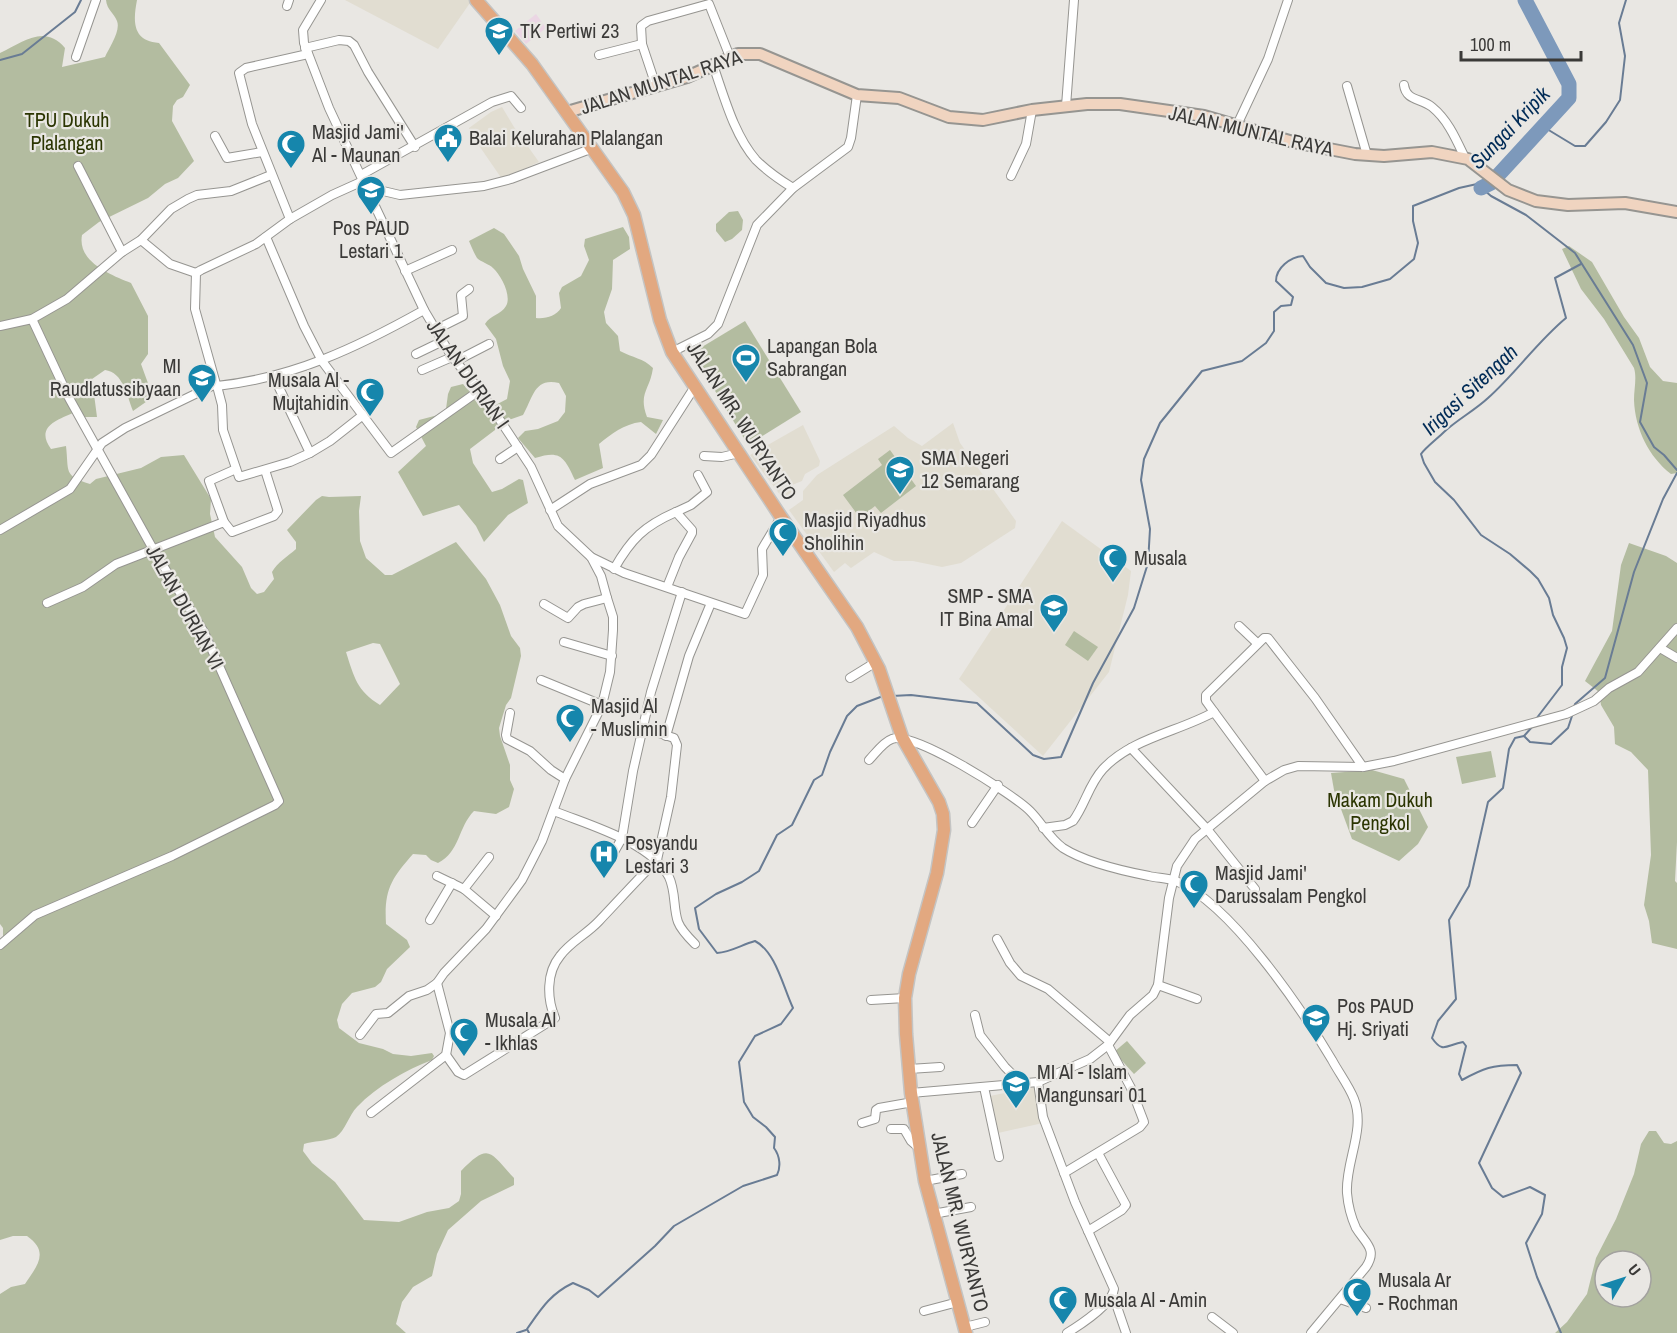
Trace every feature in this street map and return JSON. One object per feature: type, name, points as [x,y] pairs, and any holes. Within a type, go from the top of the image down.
[{"type":"main road","name":"JALAN MR. WURYANTO","points":[[477,0],[532,63],[623,192],[634,215],[660,320],[672,352],[781,517],[851,617],[876,662],[902,737],[939,802],[944,822],[937,873],[909,974],[905,998],[909,1069],[919,1149],[933,1214],[966,1330]]},
{"type":"main road","name":"JALAN MUNTAL RAYA","points":[[567,112],[687,77],[730,57],[748,52],[760,54],[856,95],[898,98],[949,117],[983,120],[1066,106],[1120,104],[1204,116],[1293,142],[1367,155],[1432,152],[1465,158],[1515,194],[1536,201],[1568,205],[1625,203],[1677,212]]},
{"type":"street","points":[[76,57],[96,0]]},
{"type":"street","points":[[307,51],[303,30],[321,0]]},
{"type":"street","points":[[1066,106],[1074,0]]},
{"type":"street","points":[[1237,125],[1268,58],[1288,0]]},
{"type":"street","points":[[656,86],[642,44],[641,26],[644,23],[708,4],[730,57]]},
{"type":"street","points":[[290,219],[252,123],[239,74],[246,68],[339,40],[349,41],[354,45],[414,147]]},
{"type":"street","points":[[599,55],[642,44]]},
{"type":"street","name":"JALAN DURIAN I","points":[[307,51],[329,108],[424,310],[454,359],[480,390],[531,467],[558,526],[591,557]]},
{"type":"street","points":[[713,65],[736,125],[753,156],[771,173],[794,188]]},
{"type":"street","points":[[1404,85],[1410,97],[1425,102],[1446,121],[1465,158]]},
{"type":"street","points":[[1347,87],[1367,155]]},
{"type":"street","points":[[672,352],[708,334],[718,324],[757,225],[794,188],[848,147],[856,95]]},
{"type":"street","points":[[141,240],[170,264],[196,273],[266,237],[290,219],[332,195],[363,181],[414,147],[492,102],[511,96],[520,108]]},
{"type":"street","points":[[1011,176],[1026,144],[1032,110]]},
{"type":"street","points":[[215,136],[227,158],[262,152]]},
{"type":"street","points":[[363,181],[400,195],[473,188],[511,179],[593,148]]},
{"type":"street","points":[[78,166],[122,252]]},
{"type":"street","points":[[0,326],[32,319],[68,299],[122,252],[141,240],[171,209],[188,199],[197,195],[231,191],[271,175]]},
{"type":"street","points":[[266,237],[304,326],[322,361],[391,454],[480,390]]},
{"type":"street","points":[[405,271],[452,250]]},
{"type":"street","points":[[196,273],[195,309],[217,385],[222,405],[224,430],[238,476],[242,478],[307,454],[330,441],[363,415]]},
{"type":"street","points":[[436,329],[463,316],[461,295],[468,289]]},
{"type":"street","points":[[0,530],[70,489],[102,443],[159,410],[217,385],[249,383],[322,361],[378,336],[424,310]]},
{"type":"street","name":"JALAN DURIAN VI","points":[[0,945],[34,915],[172,856],[276,805],[279,801],[204,632],[153,549],[69,398],[32,319]]},
{"type":"street","points":[[416,354],[443,341]]},
{"type":"street","points":[[422,370],[489,344]]},
{"type":"street","points":[[274,377],[307,454]]},
{"type":"street","points":[[550,510],[590,484],[641,465],[651,456],[694,388]]},
{"type":"street","points":[[500,459],[518,447]]},
{"type":"street","points":[[704,456],[722,457],[740,453]]},
{"type":"street","points":[[236,469],[209,481],[224,522],[232,532],[278,513],[265,470]]},
{"type":"street","points":[[614,569],[626,549],[642,530],[692,505],[707,492],[698,476]]},
{"type":"street","points":[[667,587],[692,533],[692,530],[676,512]]},
{"type":"street","points":[[591,557],[614,569],[745,614],[763,574],[762,549],[781,517]]},
{"type":"street","points":[[47,603],[83,588],[116,564],[224,522]]},
{"type":"street","points":[[360,1035],[376,1014],[388,1013],[409,996],[427,990],[437,983],[496,916],[522,880],[542,841],[565,779],[602,705],[610,672],[613,617],[601,576],[591,557]]},
{"type":"street","points":[[605,868],[622,838],[633,771],[660,660],[682,592]]},
{"type":"street","points":[[544,604],[568,618],[578,607],[607,598]]},
{"type":"street","points":[[666,736],[689,656],[711,603]]},
{"type":"street","points":[[1239,626],[1257,643]]},
{"type":"street","points":[[862,1123],[875,1119],[876,1110],[879,1108],[912,1098],[984,1087],[1038,1082],[1090,1059],[1109,1043],[1130,1015],[1153,995],[1158,985],[1165,920],[1177,866],[1195,839],[1265,781],[1284,770],[1298,766],[1363,767],[1394,761],[1566,714],[1594,701],[1609,688],[1638,672],[1677,628]]},
{"type":"street","points":[[1265,781],[1206,701],[1206,695],[1261,639],[1268,638],[1315,698],[1363,767]]},
{"type":"street","points":[[564,642],[612,656]]},
{"type":"street","points":[[1660,648],[1677,658]]},
{"type":"street","points":[[850,678],[876,662]]},
{"type":"street","points":[[541,680],[602,705]]},
{"type":"street","points":[[1043,828],[1065,825],[1073,821],[1093,782],[1119,754],[1197,722],[1214,712]]},
{"type":"street","points":[[510,713],[507,738],[530,751],[565,779]]},
{"type":"street","points":[[446,1055],[458,1072],[464,1075],[552,1021],[555,1018],[549,1000],[549,988],[554,966],[560,956],[596,924],[657,860],[671,797],[677,745],[674,738],[644,728]]},
{"type":"street","points":[[869,760],[891,739],[902,737],[958,762],[998,785],[1030,811],[1055,842],[1076,854],[1128,871],[1174,880],[1194,891],[1216,909],[1253,950],[1304,1014],[1354,1098],[1358,1112],[1358,1127],[1348,1170],[1348,1199],[1356,1227],[1371,1249],[1371,1260],[1311,1333]]},
{"type":"street","points":[[1131,748],[1207,829],[1255,889]]},
{"type":"street","points":[[972,823],[998,785]]},
{"type":"street","points":[[554,811],[622,838],[657,860],[669,876],[676,902],[678,922],[695,944]]},
{"type":"street","points":[[464,889],[489,857]]},
{"type":"street","points":[[437,876],[464,889],[496,916]]},
{"type":"street","points":[[430,920],[452,883]]},
{"type":"street","points":[[997,939],[1010,963],[1021,976],[1048,989],[1109,1043],[1131,1088],[1144,1122],[1140,1127],[1064,1173]]},
{"type":"street","points":[[371,1113],[446,1055],[450,1033],[437,983]]},
{"type":"street","points":[[1158,985],[1197,999]]},
{"type":"street","points":[[871,1000],[905,998]]},
{"type":"street","points":[[975,1015],[980,1035],[1021,1083]]},
{"type":"street","points":[[909,1069],[940,1067]]},
{"type":"street","points":[[1038,1082],[1043,1117],[1088,1231],[1112,1282],[1113,1295],[1126,1333]]},
{"type":"street","points":[[984,1087],[999,1157]]},
{"type":"street","points":[[891,1129],[904,1129],[919,1149]]},
{"type":"street","points":[[1088,1231],[1122,1210],[1126,1205],[1098,1153]]},
{"type":"street","points":[[925,1181],[962,1174]]},
{"type":"street","points":[[933,1214],[971,1207]]},
{"type":"street","points":[[1067,1333],[1092,1316],[1113,1295]]},
{"type":"street","points":[[1340,1299],[1366,1308]]},
{"type":"street","points":[[924,1311],[958,1302]]},
{"type":"street","points":[[1212,1317],[1233,1333]]},
{"type":"street","points":[[966,1330],[985,1322]]},
{"type":"shaded area","points":[[345,0],[472,0],[438,49]]},
{"type":"shaded area","points":[[536,14],[546,28],[526,44],[515,31]]},
{"type":"shaded area","points":[[502,107],[539,162],[502,179],[469,128]]},
{"type":"shaded area","name":"SMA Negeri 12 Semarang","points":[[953,423],[960,443],[1016,521],[1015,528],[961,563],[942,567],[913,561],[894,561],[874,552],[851,568],[845,563],[834,572],[789,510],[803,500],[803,491],[817,475],[894,426],[922,446]]},
{"type":"shaded area","points":[[803,425],[820,461],[819,466],[805,474],[802,481],[792,485],[795,494],[784,500],[750,455]]},
{"type":"shaded area","name":"SMP - SMA IT Bina Amal","points":[[1062,521],[1131,571],[1128,595],[1109,672],[1043,756],[959,679]]},
{"type":"shaded area","name":"MI Al - Islam Mangunsari 01","points":[[1034,1087],[1043,1123],[998,1133],[990,1096]]},
{"type":"green space","name":"TPU Dukuh Plalangan","points":[[106,0],[137,0],[135,22],[139,34],[150,41],[159,43],[190,85],[183,97],[173,106],[172,121],[194,161],[178,178],[165,184],[148,198],[99,222],[82,235],[82,244],[90,260],[105,271],[131,283],[148,316],[148,354],[141,364],[153,397],[133,411],[120,380],[116,375],[105,370],[92,379],[97,417],[80,417],[73,413],[50,425],[45,435],[51,449],[66,446],[71,475],[90,484],[96,479],[141,468],[161,457],[184,455],[211,499],[210,514],[215,537],[242,567],[251,588],[257,594],[264,592],[274,579],[272,572],[274,569],[296,549],[296,542],[287,530],[316,500],[322,496],[361,496],[360,541],[366,558],[385,575],[392,575],[456,542],[486,579],[500,605],[511,636],[520,648],[521,656],[511,698],[506,705],[499,728],[510,765],[510,780],[514,789],[509,807],[496,814],[474,811],[451,852],[438,863],[426,855],[413,854],[405,863],[390,886],[386,902],[386,924],[407,940],[410,947],[387,969],[381,982],[375,987],[352,993],[342,1004],[337,1020],[339,1028],[359,1043],[393,1054],[411,1056],[432,1053],[434,1056],[432,1060],[402,1074],[365,1099],[354,1110],[336,1137],[304,1144],[303,1151],[312,1163],[335,1182],[364,1220],[399,1222],[427,1212],[449,1208],[459,1201],[461,1171],[484,1153],[494,1157],[514,1178],[514,1185],[481,1201],[448,1230],[437,1254],[432,1276],[413,1287],[402,1302],[396,1324],[406,1333],[0,1333],[0,1294],[11,1287],[25,1284],[37,1265],[40,1253],[34,1242],[27,1236],[13,1236],[0,1240],[0,946],[3,940],[3,928],[0,924],[0,53],[26,40],[42,36],[57,41],[65,48],[62,67],[105,57],[118,25]],"holes":[[[373,643],[380,644],[400,684],[380,705],[361,689],[346,652]]]},
{"type":"green space","points":[[738,211],[743,220],[742,230],[725,242],[716,231],[716,224],[729,212]]},
{"type":"green space","points":[[623,227],[629,237],[630,249],[613,260],[612,289],[604,312],[606,323],[618,336],[620,351],[642,360],[653,368],[644,402],[647,417],[663,420],[656,434],[641,422],[618,430],[599,444],[603,468],[575,480],[568,465],[560,457],[550,455],[535,458],[518,438],[525,431],[538,429],[558,421],[565,412],[566,396],[559,383],[544,383],[535,390],[523,415],[497,424],[495,430],[470,449],[473,463],[492,492],[519,479],[523,480],[528,503],[508,515],[484,542],[476,526],[459,505],[423,516],[398,472],[426,446],[416,427],[419,420],[438,415],[446,409],[451,387],[463,384],[486,410],[507,399],[510,381],[503,366],[496,339],[485,324],[506,306],[507,291],[496,271],[477,258],[469,241],[494,228],[504,234],[519,256],[536,296],[536,318],[543,318],[559,311],[561,308],[559,293],[562,287],[581,276],[589,260],[584,246],[585,239]]},
{"type":"green space","points":[[1569,246],[1592,262],[1639,338],[1650,367],[1663,381],[1677,383],[1677,473],[1671,474],[1663,467],[1650,451],[1640,432],[1635,411],[1634,368],[1604,319],[1581,289],[1562,249]]},
{"type":"green space","name":"Lapangan Bola Sabrangan","points":[[745,321],[801,412],[748,445],[692,353]]},
{"type":"green space","points":[[890,450],[916,486],[881,513],[875,506],[860,518],[843,495],[882,465],[878,459]]},
{"type":"green space","points":[[1629,543],[1666,556],[1677,563],[1675,881],[1677,883],[1677,949],[1652,943],[1644,905],[1651,855],[1648,770],[1631,752],[1615,744],[1614,727],[1601,705],[1599,692],[1585,681],[1612,631],[1621,565]]},
{"type":"green space","points":[[1074,631],[1098,647],[1088,661],[1065,645]]},
{"type":"green space","points":[[1491,751],[1496,777],[1462,784],[1456,757]]},
{"type":"green space","name":"Makam Dukuh Pengkol","points":[[1372,770],[1404,779],[1428,827],[1418,844],[1399,861],[1352,839],[1334,790],[1331,773]]},
{"type":"green space","points":[[1127,1041],[1146,1063],[1134,1074],[1114,1052]]},
{"type":"green space","points":[[1649,1131],[1656,1131],[1664,1143],[1671,1144],[1677,1141],[1677,1333],[1555,1333],[1567,1322],[1587,1294],[1593,1270],[1593,1309],[1653,1309],[1653,1249],[1601,1249],[1616,1219],[1634,1174],[1641,1144]]},
{"type":"waterway","points":[[0,60],[22,54],[75,12],[81,0]]},
{"type":"waterway","name":"Sungai Kripik","points":[[1481,188],[1491,183],[1569,98],[1569,84],[1525,0]]},
{"type":"waterway","points":[[1542,126],[1575,146],[1585,146],[1606,122],[1620,100],[1625,56],[1619,23],[1626,0]]},
{"type":"waterway","points":[[892,696],[911,695],[977,703],[1033,755],[1044,759],[1061,757],[1093,683],[1134,608],[1148,563],[1150,529],[1141,480],[1144,459],[1160,423],[1202,371],[1242,361],[1266,343],[1274,331],[1274,312],[1281,306],[1291,305],[1293,297],[1276,281],[1278,272],[1285,264],[1293,258],[1303,256],[1310,267],[1326,283],[1344,288],[1362,287],[1390,279],[1414,259],[1418,243],[1413,221],[1413,206],[1459,188],[1477,184],[1491,196],[1526,215],[1575,253],[1633,345],[1647,383],[1640,422],[1654,447],[1677,470]]},
{"type":"waterway","name":"Irigasi Sitengah","points":[[1536,719],[1562,685],[1562,667],[1567,648],[1553,615],[1549,598],[1538,579],[1530,571],[1510,554],[1481,535],[1454,500],[1435,482],[1421,454],[1449,427],[1488,398],[1566,318],[1555,278],[1581,264]]},
{"type":"waterway","points":[[1574,707],[1605,678],[1634,572],[1663,499],[1677,473]]},
{"type":"waterway","points":[[529,1333],[527,1329],[542,1309],[565,1287],[573,1283],[598,1297],[674,1226],[743,1186],[777,1175],[779,1162],[774,1148],[775,1137],[753,1117],[744,1102],[739,1062],[755,1036],[781,1024],[793,1008],[774,961],[762,946],[755,941],[717,953],[699,929],[695,908],[759,871],[777,835],[792,825],[814,780],[822,775],[847,716],[857,706],[883,696]]},
{"type":"waterway","points":[[1561,1333],[1537,1277],[1526,1243],[1542,1214],[1545,1195],[1530,1187],[1503,1197],[1492,1188],[1479,1163],[1521,1073],[1517,1065],[1501,1066],[1482,1070],[1462,1080],[1459,1074],[1466,1046],[1463,1042],[1442,1047],[1432,1038],[1438,1021],[1456,999],[1449,920],[1469,886],[1488,802],[1503,788],[1509,749],[1515,738],[1524,736],[1530,742],[1551,744],[1568,728],[1573,713]]},
{"type":"waterway","name":"Irigasi Sitengah","points":[[1524,736],[1532,727]]},
{"type":"waterway","points":[[517,1333],[526,1330]]},
{"type":"place","name":"TK Pertiwi 23","points":[[499,56]]},
{"type":"place","name":"Balai Kelurahan Plalangan","points":[[448,164]]},
{"type":"place","name":"Masjid Jami' Al - Maunan","points":[[291,170]]},
{"type":"place","name":"Pos PAUD Lestari 1","points":[[371,216]]},
{"type":"place","name":"Lapangan Bola Sabrangan","points":[[746,384]]},
{"type":"place","name":"MI Raudlatussibyaan","points":[[202,404]]},
{"type":"place","name":"Musala Al - Mujtahidin","points":[[370,418]]},
{"type":"place","name":"SMA Negeri 12 Semarang","points":[[900,496]]},
{"type":"place","name":"Masjid Riyadhus Sholihin","points":[[783,558]]},
{"type":"place","name":"Musala","points":[[1113,584]]},
{"type":"place","name":"SMP - SMA IT Bina Amal","points":[[1054,634]]},
{"type":"place","name":"Masjid Al - Muslimin","points":[[570,744]]},
{"type":"place","name":"Posyandu Lestari 3","points":[[604,880]]},
{"type":"place","name":"Masjid Jami' Darussalam Pengkol","points":[[1194,910]]},
{"type":"place","name":"Pos PAUD Hj. Sriyati","points":[[1316,1044]]},
{"type":"place","name":"Musala Al - Ikhlas","points":[[464,1058]]},
{"type":"place","name":"MI Al - Islam Mangunsari 01","points":[[1016,1110]]},
{"type":"place","name":"Musala Ar - Rochman","points":[[1357,1318]]},
{"type":"place","name":"Musala Al - Amin","points":[[1063,1326]]}]
